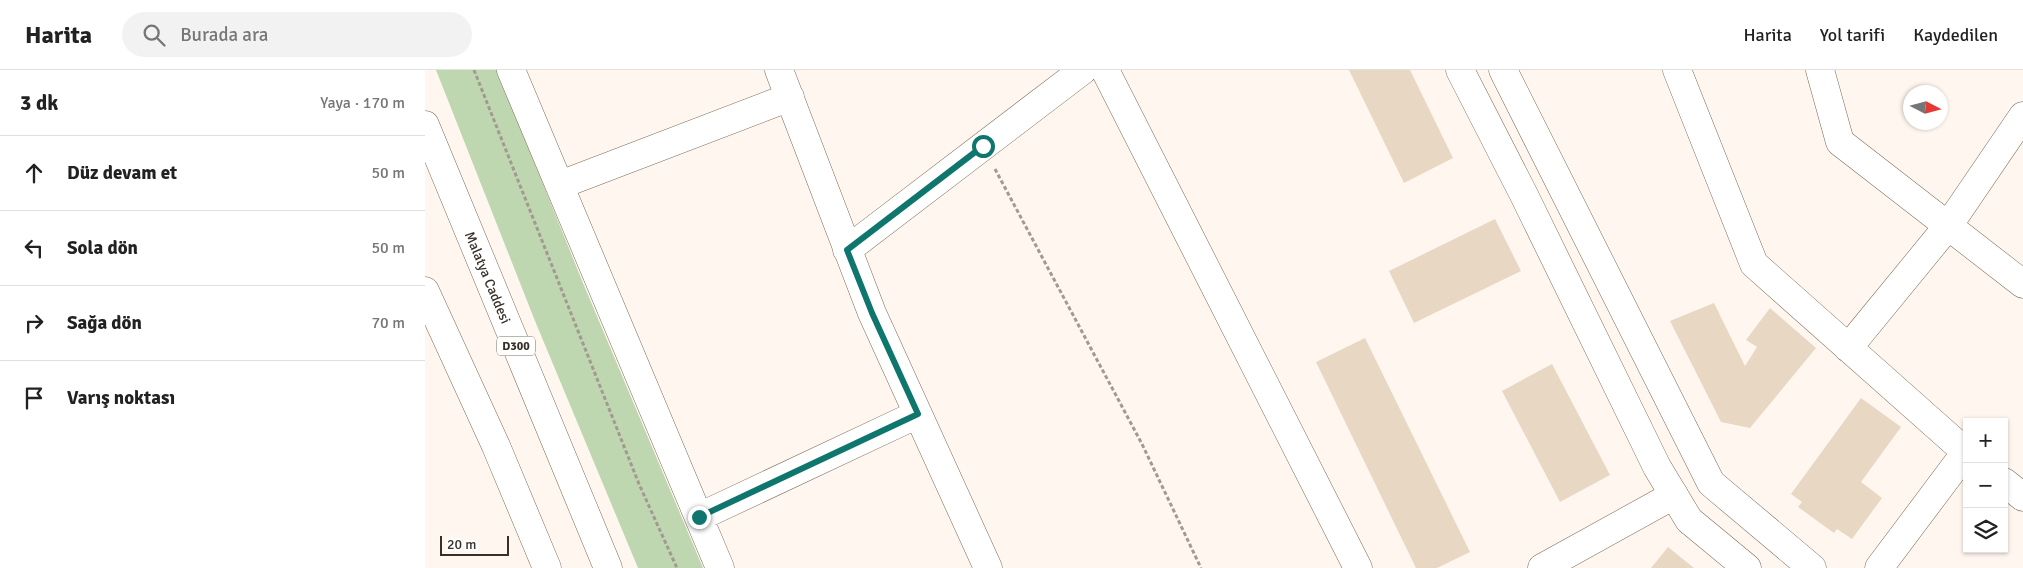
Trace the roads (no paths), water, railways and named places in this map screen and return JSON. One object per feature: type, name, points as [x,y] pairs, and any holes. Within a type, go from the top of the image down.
[{"type":"main road","points":[[511,70],[720,568]]},
{"type":"main road","points":[[779,70],[872,313],[988,568]]},
{"type":"main road","points":[[847,250],[1083,70]]},
{"type":"main road","points":[[1105,70],[1358,568]]},
{"type":"main road","points":[[1460,70],[1657,467],[1689,520],[1747,568]]},
{"type":"main road","points":[[1503,70],[1711,483],[1811,568]]},
{"type":"main road","points":[[1677,70],[1754,264],[1963,449]]},
{"type":"main road","points":[[1820,70],[1840,142],[2023,284]]},
{"type":"main road","points":[[559,185],[790,97]]},
{"type":"main road","points":[[1848,348],[1949,226],[2023,116]]},
{"type":"main road","name":"Malatya Caddesi","points":[[425,125],[608,568]]},
{"type":"main road","points":[[425,291],[496,446],[547,568]]},
{"type":"main road","points":[[699,517],[918,414]]},
{"type":"main road","points":[[1879,568],[1963,457]]},
{"type":"main road","points":[[2008,485],[2023,497]]},
{"type":"main road","points":[[1542,568],[1674,495]]}]
